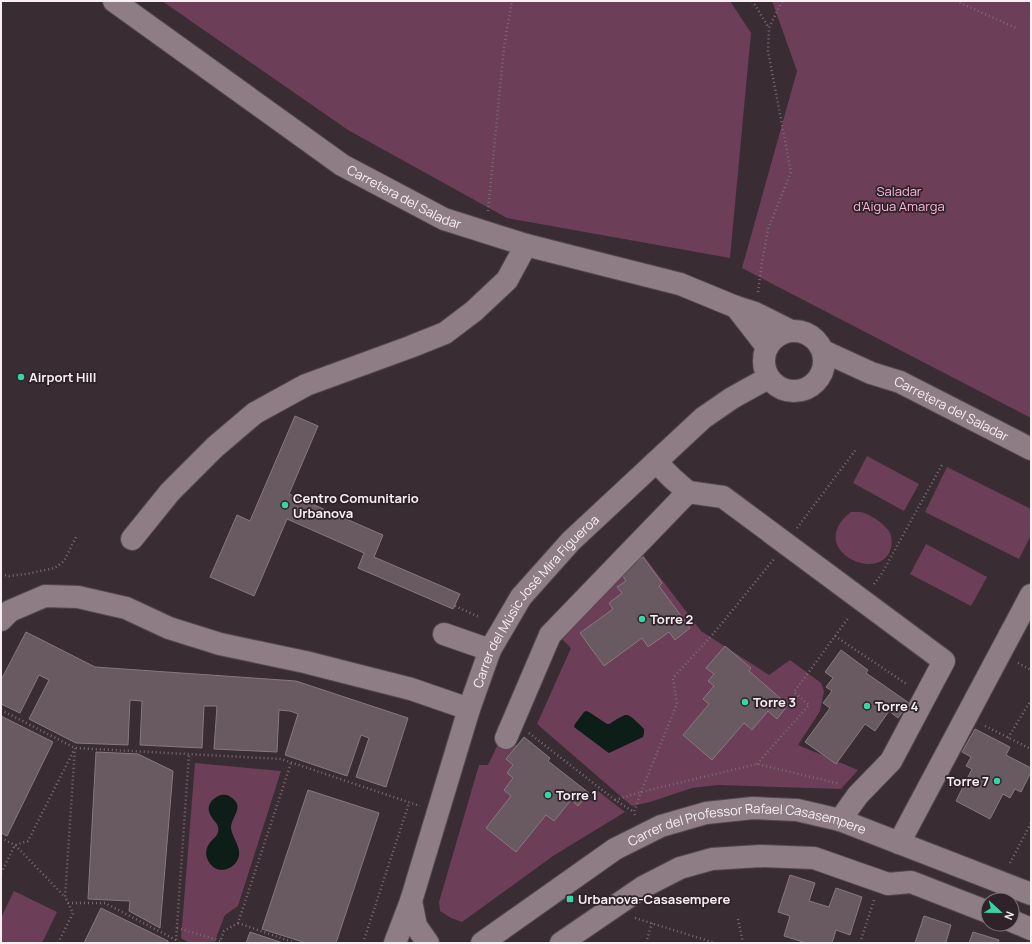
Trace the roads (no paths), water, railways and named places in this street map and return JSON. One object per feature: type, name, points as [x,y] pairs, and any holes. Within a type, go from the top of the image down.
[{"type":"street","name":"Carretera del Saladar","points":[[114,1],[342,165],[444,219],[526,245],[680,284],[745,310],[791,331]]},
{"type":"street","points":[[132,539],[170,492],[215,447],[255,413],[306,385],[445,333],[474,311],[507,280],[526,245]]},
{"type":"street","name":"Carretera del Saladar","points":[[745,310],[767,347]]},
{"type":"street","points":[[791,331],[801,332],[818,342],[823,351],[824,361],[823,371],[818,380],[802,391],[792,392],[783,390],[774,385],[768,378],[764,368],[764,357],[767,347],[773,339],[781,334],[791,331]]},
{"type":"street","name":"Carretera del Saladar","points":[[823,351],[871,372],[900,382],[1031,449]]},
{"type":"street","name":"Carretera del Saladar","points":[[818,380],[871,372]]},
{"type":"street","name":"Carrer del Músic José Mira Figueroa","points":[[395,943],[411,901],[469,709],[490,650],[521,597],[571,541],[703,418],[732,398],[768,378]]},
{"type":"street","points":[[656,462],[688,492],[723,497],[944,661],[890,761],[858,795],[840,820]]},
{"type":"street","points":[[510,729],[550,635],[688,492]]},
{"type":"street","points":[[899,843],[1031,595]]},
{"type":"street","points":[[1,620],[10,611],[46,596],[78,597],[126,608],[169,628],[220,644],[305,662],[411,689],[469,709]]},
{"type":"street","points":[[444,634],[490,650]]},
{"type":"street","name":"Carrer del Professor Rafael Casasempere","points":[[482,943],[614,849],[661,826],[706,813],[753,808],[797,810],[840,820],[1031,894]]},
{"type":"street","points":[[911,882],[923,852]]},
{"type":"street","points":[[561,943],[643,887],[680,868],[712,859],[760,856],[814,858],[888,884],[911,882],[980,909]]},
{"type":"street","name":"Carrer del Músic José Mira Figueroa","points":[[411,901],[416,926],[429,943]]},
{"type":"street","points":[[1020,925],[1031,929]]},
{"type":"street","name":"Carrer del Músic José Mira Figueroa","points":[[399,943],[406,939],[416,938],[429,943]]},
{"type":"place","name":"Airport Hill","points":[[21,377]]},
{"type":"place","name":"Centro Comunitario Urbanova","points":[[285,505]]},
{"type":"place","name":"Torre 2","points":[[642,619]]},
{"type":"place","name":"Torre 3","points":[[745,702]]},
{"type":"place","name":"Torre 4","points":[[867,706]]},
{"type":"place","name":"Torre 7","points":[[997,781]]},
{"type":"place","name":"Torre 1","points":[[548,795]]},
{"type":"place","name":"Urbanova-Casasempere","points":[[570,899]]},
{"type":"park label","name":"Saladar d’Aigua Amarga","points":[[899,198]]}]
